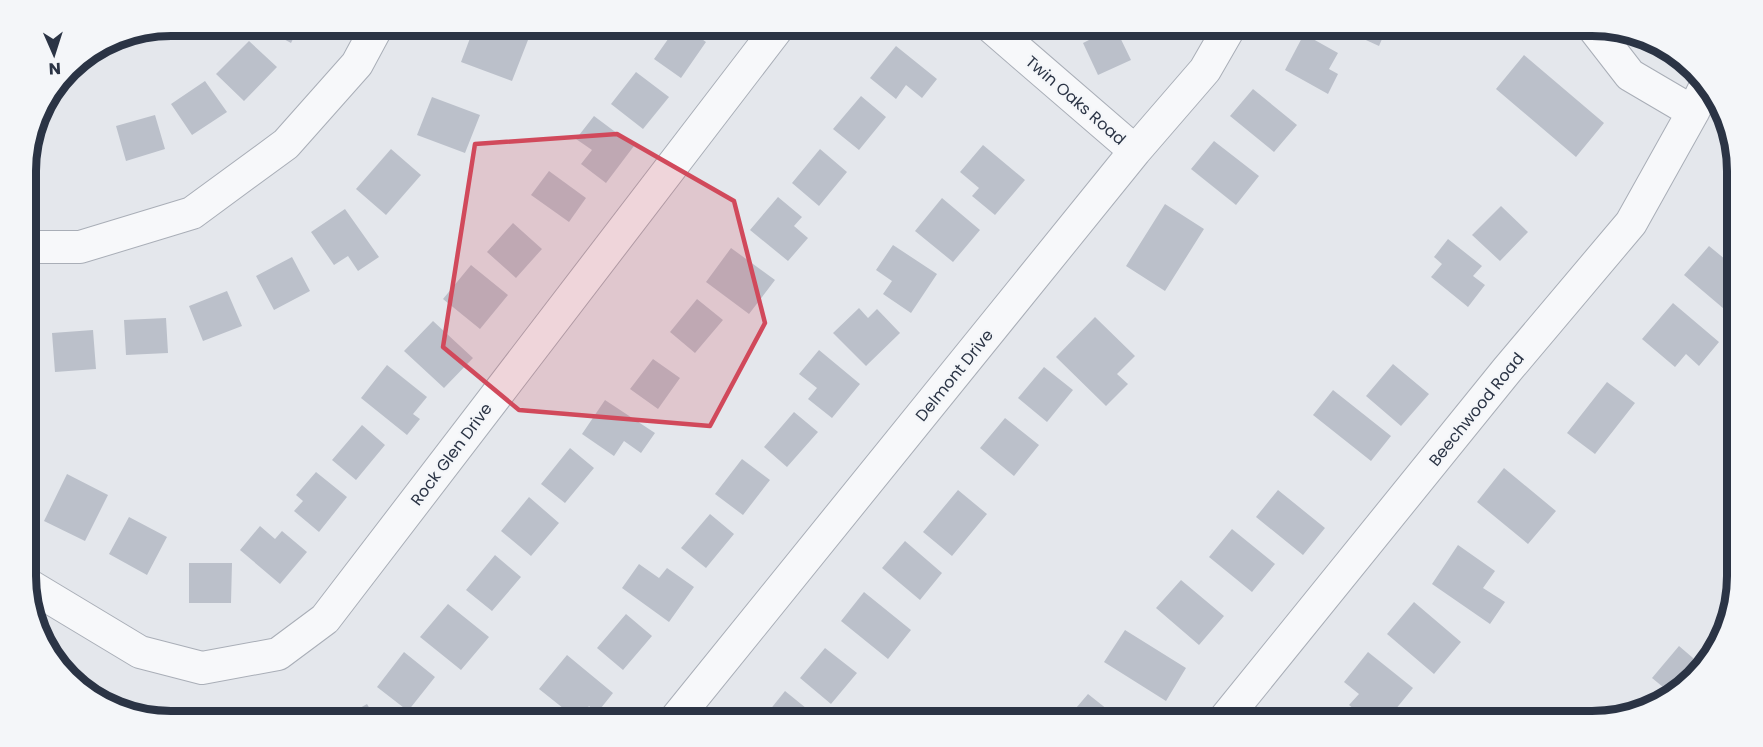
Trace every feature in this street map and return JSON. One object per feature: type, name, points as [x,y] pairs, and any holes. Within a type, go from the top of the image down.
[{"type":"street","points":[[36,247],[80,247],[192,213],[286,144],[357,64],[372,36]]},
{"type":"street","name":"Rock Glen Drive","points":[[37,590],[140,652],[202,668],[278,654],[324,619],[772,36]]},
{"type":"street","name":"Twin Oaks Road","points":[[1001,36],[1135,151]]},
{"type":"street","name":"Delmont Drive","points":[[682,711],[1135,151],[1205,70],[1225,36]]},
{"type":"street","points":[[1600,36],[1630,75],[1693,112]]},
{"type":"street","name":"Beechwood Road","points":[[1231,711],[1507,370],[1631,223],[1702,93]]},
{"type":"highlighted area","points":[[617,134],[734,201],[765,323],[710,426],[519,410],[443,347],[475,144]]},
{"type":"building","points":[[278,36],[294,36],[291,43]]},
{"type":"building","points":[[471,36],[517,36],[528,40],[512,81],[461,62]]},
{"type":"building","points":[[670,36],[698,36],[706,42],[681,78],[654,59]]},
{"type":"building","points":[[1097,36],[1119,36],[1131,60],[1098,75],[1083,43]]},
{"type":"building","points":[[1303,36],[1308,36],[1338,53],[1329,69],[1338,74],[1328,94],[1285,70]]},
{"type":"building","points":[[1357,36],[1383,36],[1379,46]]},
{"type":"building","points":[[249,41],[277,67],[244,101],[216,74]]},
{"type":"building","points":[[896,46],[937,79],[922,98],[906,85],[896,99],[870,78]]},
{"type":"building","points":[[1524,55],[1604,123],[1576,157],[1496,89]]},
{"type":"building","points":[[636,72],[669,97],[643,129],[611,104]]},
{"type":"building","points":[[205,81],[227,112],[192,135],[171,104]]},
{"type":"building","points":[[1253,89],[1297,125],[1274,152],[1230,116]]},
{"type":"building","points":[[861,96],[886,117],[859,150],[833,129]]},
{"type":"building","points":[[432,97],[480,115],[465,153],[417,135]]},
{"type":"building","points":[[155,115],[165,149],[126,161],[116,126]]},
{"type":"building","points":[[594,116],[634,146],[606,183],[581,164],[592,150],[576,139]]},
{"type":"building","points":[[1214,141],[1259,176],[1236,205],[1191,169]]},
{"type":"building","points":[[983,145],[1025,180],[995,215],[972,196],[979,188],[960,172]]},
{"type":"building","points":[[391,149],[421,175],[386,215],[356,189]]},
{"type":"building","points":[[820,149],[847,172],[819,206],[792,183]]},
{"type":"building","points":[[549,171],[586,198],[569,222],[531,195]]},
{"type":"building","points":[[778,197],[802,217],[794,226],[808,238],[788,261],[750,230]]},
{"type":"building","points":[[942,198],[980,230],[953,262],[915,231]]},
{"type":"building","points":[[1165,204],[1204,229],[1165,291],[1126,266]]},
{"type":"building","points":[[1501,206],[1528,232],[1500,261],[1472,235]]},
{"type":"building","points":[[345,209],[379,257],[358,271],[348,256],[334,265],[311,232]]},
{"type":"building","points":[[513,223],[542,249],[516,278],[487,252]]},
{"type":"building","points":[[1448,239],[1482,266],[1473,276],[1485,285],[1468,307],[1431,277],[1442,264],[1434,257]]},
{"type":"building","points":[[893,245],[937,274],[911,313],[883,294],[892,281],[876,270]]},
{"type":"building","points":[[1709,246],[1727,261],[1727,311],[1684,275]]},
{"type":"building","points":[[731,248],[775,280],[749,314],[706,282]]},
{"type":"building","points":[[292,257],[310,291],[274,310],[256,276]]},
{"type":"building","points":[[471,265],[508,295],[480,329],[443,299]]},
{"type":"building","points":[[227,291],[242,326],[203,341],[189,306]]},
{"type":"building","points":[[697,299],[723,320],[695,353],[670,332]]},
{"type":"building","points":[[1673,303],[1719,342],[1699,366],[1686,354],[1675,367],[1642,339]]},
{"type":"building","points":[[859,308],[868,318],[877,309],[900,333],[866,366],[833,333]]},
{"type":"building","points":[[1095,317],[1135,356],[1117,374],[1128,384],[1106,406],[1056,357]]},
{"type":"building","points":[[166,318],[168,353],[126,355],[124,320]]},
{"type":"building","points":[[433,321],[473,358],[444,388],[404,351]]},
{"type":"building","points":[[93,330],[96,369],[55,372],[52,333]]},
{"type":"building","points":[[819,350],[860,384],[832,418],[808,399],[817,388],[799,374]]},
{"type":"building","points":[[653,359],[680,378],[658,409],[630,389]]},
{"type":"building","points":[[1393,364],[1429,394],[1401,426],[1366,396]]},
{"type":"building","points":[[387,365],[427,397],[413,414],[420,419],[407,435],[361,398]]},
{"type":"building","points":[[1044,367],[1073,390],[1047,422],[1018,398]]},
{"type":"building","points":[[1607,382],[1635,403],[1595,454],[1567,433]]},
{"type":"building","points":[[1333,390],[1391,436],[1371,461],[1313,415]]},
{"type":"building","points":[[605,400],[655,433],[641,453],[624,441],[614,456],[582,434]]},
{"type":"building","points":[[794,412],[818,432],[787,467],[764,447]]},
{"type":"building","points":[[1005,418],[1039,445],[1014,476],[980,448]]},
{"type":"building","points":[[362,425],[385,445],[356,480],[332,460]]},
{"type":"building","points":[[570,448],[594,468],[565,503],[541,484]]},
{"type":"building","points":[[742,459],[770,480],[743,515],[715,494]]},
{"type":"building","points":[[1504,468],[1556,511],[1528,544],[1477,502]]},
{"type":"building","points":[[316,472],[347,497],[319,532],[294,511],[303,501],[296,495]]},
{"type":"building","points":[[67,474],[108,495],[85,541],[44,521]]},
{"type":"building","points":[[958,490],[987,514],[952,556],[923,532]]},
{"type":"building","points":[[1278,490],[1325,528],[1303,555],[1256,517]]},
{"type":"building","points":[[529,497],[559,523],[531,556],[501,531]]},
{"type":"building","points":[[710,514],[734,534],[706,568],[681,548]]},
{"type":"building","points":[[129,517],[167,537],[147,575],[109,554]]},
{"type":"building","points":[[260,526],[275,539],[282,531],[307,552],[280,584],[240,550]]},
{"type":"building","points":[[1232,529],[1275,564],[1252,592],[1209,557]]},
{"type":"building","points":[[905,541],[942,573],[920,600],[882,568]]},
{"type":"building","points":[[1458,545],[1495,571],[1483,588],[1505,602],[1490,624],[1432,584]]},
{"type":"building","points":[[495,555],[521,577],[492,611],[466,590]]},
{"type":"building","points":[[189,563],[232,563],[231,603],[189,603]]},
{"type":"building","points":[[639,564],[659,578],[667,568],[694,587],[669,622],[622,588]]},
{"type":"building","points":[[1181,580],[1224,616],[1199,645],[1156,608]]},
{"type":"building","points":[[864,592],[911,630],[888,659],[841,621]]},
{"type":"building","points":[[1414,602],[1461,642],[1434,674],[1387,634]]},
{"type":"building","points":[[448,604],[489,637],[461,670],[420,637]]},
{"type":"building","points":[[626,614],[652,636],[623,670],[597,648]]},
{"type":"building","points":[[1125,630],[1186,668],[1166,701],[1104,662]]},
{"type":"building","points":[[1679,646],[1696,661],[1665,689],[1652,678]]},
{"type":"building","points":[[825,648],[857,673],[831,704],[800,678]]},
{"type":"building","points":[[404,652],[435,677],[408,711],[377,687]]},
{"type":"building","points":[[1368,652],[1413,688],[1394,711],[1356,711],[1349,705],[1359,694],[1344,682]]},
{"type":"building","points":[[567,655],[613,693],[599,711],[589,706],[585,711],[567,711],[539,689]]},
{"type":"building","points":[[785,691],[810,711],[769,711]]},
{"type":"building","points":[[1088,694],[1109,711],[1074,711]]},
{"type":"building","points":[[367,704],[371,711],[355,711]]}]
